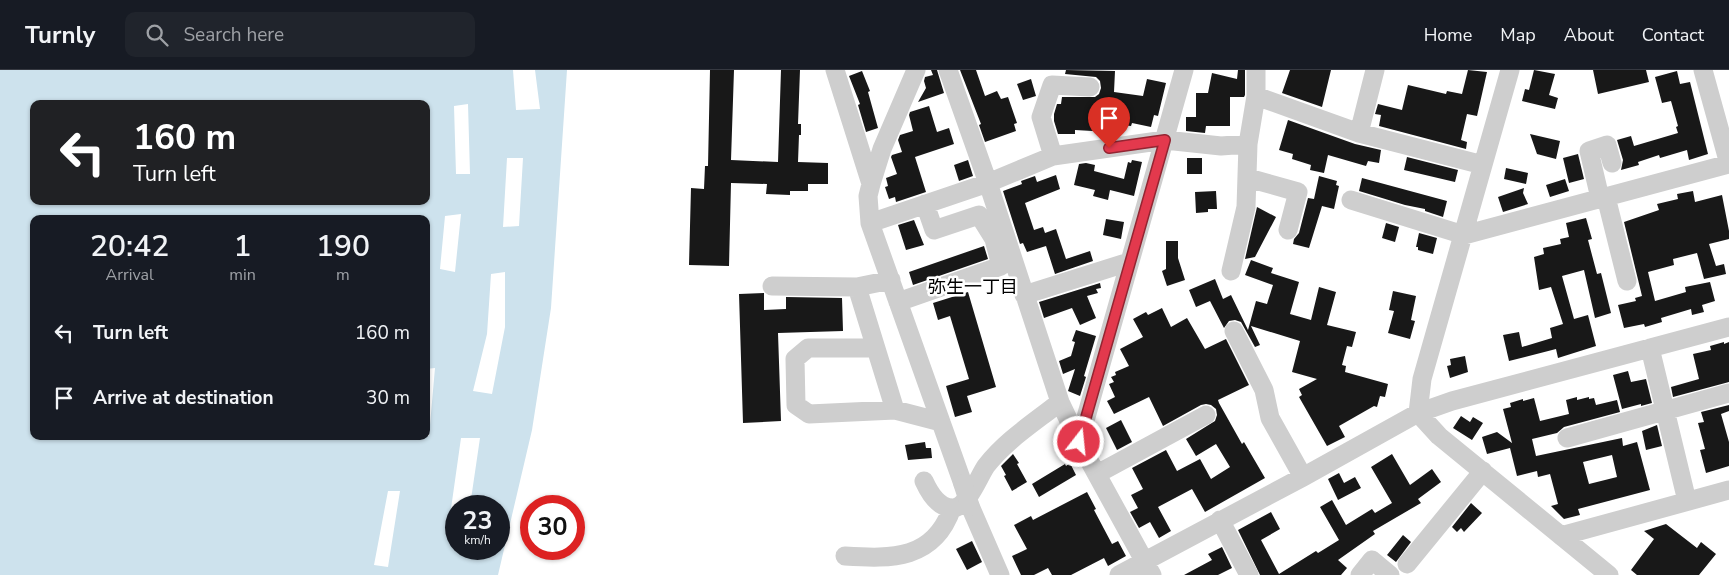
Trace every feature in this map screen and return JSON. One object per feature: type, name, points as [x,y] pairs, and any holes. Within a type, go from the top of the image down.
[{"type":"street","points":[[835,70],[871,184]]},
{"type":"street","points":[[916,70],[882,149],[871,184],[868,196],[870,223],[962,484],[961,507],[1000,575]]},
{"type":"street","points":[[948,70],[988,183],[1060,402],[1079,442],[1148,568]]},
{"type":"street","points":[[1079,442],[1184,70]]},
{"type":"street","points":[[1230,271],[1246,207],[1248,144],[1256,96],[1256,70]]},
{"type":"street","points":[[1359,133],[1374,70]]},
{"type":"street","points":[[1510,70],[1422,379],[1418,413],[1439,436],[1609,575]]},
{"type":"street","points":[[1351,200],[1464,235],[1729,164],[1703,70]]},
{"type":"street","points":[[1053,156],[1041,117],[1052,85],[1090,87]]},
{"type":"street","points":[[1256,96],[1359,133],[1483,165]]},
{"type":"street","points":[[870,223],[988,183],[1053,156],[1165,140],[1221,146],[1248,144]]},
{"type":"street","points":[[1612,163],[1608,145],[1589,151],[1627,281]]},
{"type":"street","points":[[1248,178],[1298,192],[1288,230]]},
{"type":"street","points":[[898,302],[1001,266],[994,239],[979,215],[934,230],[926,204]]},
{"type":"street","points":[[1024,295],[1129,262]]},
{"type":"street","points":[[772,286],[856,287],[890,280]]},
{"type":"street","points":[[856,287],[895,410]]},
{"type":"street","points":[[1119,575],[1148,568],[1220,520],[1303,477],[1418,413],[1452,401],[1729,327]]},
{"type":"street","points":[[1234,331],[1264,390],[1270,418],[1303,477]]},
{"type":"street","points":[[876,348],[808,348],[795,359],[796,405],[809,414],[895,410],[941,422]]},
{"type":"street","points":[[1650,348],[1688,501]]},
{"type":"street","points":[[1567,438],[1729,393]]},
{"type":"street","points":[[845,556],[873,558],[901,556],[924,547],[938,535],[948,519],[961,507],[959,506],[974,488],[985,467],[1005,446],[1060,402]]},
{"type":"street","points":[[1097,474],[1206,415]]},
{"type":"street","points":[[1407,564],[1483,471]]},
{"type":"street","points":[[924,481],[928,490],[939,503],[961,507]]},
{"type":"street","points":[[1561,536],[1729,490]]},
{"type":"street","points":[[1220,520],[1249,575]]},
{"type":"street","points":[[1360,575],[1372,560],[1390,575]]},
{"type":"water","points":[[0,70],[567,70],[551,308],[532,430],[510,524],[510,495],[445,495],[445,560],[502,560],[498,575],[0,575]]},
{"type":"pier","points":[[513,70],[535,70],[540,109],[516,110]]},
{"type":"pier","points":[[468,104],[470,174],[456,174],[454,106]]},
{"type":"pier","points":[[507,158],[523,158],[519,226],[503,227]]},
{"type":"pier","points":[[461,214],[455,272],[440,269],[445,216]]},
{"type":"pier","points":[[505,272],[505,327],[492,394],[473,391],[487,334],[491,274]]},
{"type":"pier","points":[[435,368],[430,425],[430,369]]},
{"type":"pier","points":[[461,438],[480,438],[472,495],[453,495]]},
{"type":"pier","points":[[388,491],[400,491],[388,567],[374,565]]},
{"type":"building","points":[[710,70],[734,70],[731,160],[778,162],[781,70],[800,70],[798,124],[801,124],[801,135],[799,135],[798,162],[828,163],[828,184],[808,184],[808,191],[790,191],[790,195],[766,194],[767,184],[731,183],[729,266],[689,265],[691,188],[704,189],[705,166],[708,166]]},
{"type":"building","points":[[931,70],[937,70],[944,93],[918,102],[926,88],[925,77],[933,75]]},
{"type":"building","points":[[960,70],[976,70],[985,96],[997,91],[1001,99],[1008,97],[1017,123],[1014,124],[1016,131],[985,142],[979,125],[981,124]]},
{"type":"building","points":[[1066,70],[1115,71],[1114,92],[1143,96],[1147,79],[1166,83],[1158,116],[1154,115],[1151,127],[1132,123],[1131,126],[1110,124],[1110,132],[1075,130],[1075,134],[1058,134],[1054,114],[1057,104],[1061,104],[1062,97],[1095,97],[1099,94],[1101,88],[1100,81],[1096,77],[1065,74]]},
{"type":"building","points":[[1238,70],[1245,70],[1245,95],[1244,97],[1230,97],[1230,126],[1206,126],[1205,133],[1186,131],[1186,117],[1196,117],[1196,93],[1208,93],[1212,73],[1237,79]]},
{"type":"building","points":[[1290,70],[1331,70],[1322,107],[1282,93]]},
{"type":"building","points":[[1468,70],[1487,72],[1477,116],[1467,114],[1461,140],[1467,142],[1466,149],[1379,126],[1381,115],[1375,114],[1378,104],[1402,110],[1408,85],[1446,94],[1447,91],[1462,94]]},
{"type":"building","points":[[1534,70],[1555,74],[1549,95],[1558,98],[1555,109],[1522,101],[1525,89],[1529,90]]},
{"type":"building","points":[[1593,70],[1646,70],[1649,82],[1598,94]]},
{"type":"building","points":[[862,71],[870,91],[868,92],[878,128],[866,132],[858,105],[860,104],[849,76]]},
{"type":"building","points":[[1677,71],[1680,84],[1690,82],[1708,154],[1689,160],[1687,150],[1660,158],[1659,155],[1638,162],[1639,165],[1621,170],[1623,160],[1617,140],[1631,136],[1634,146],[1678,133],[1671,101],[1662,103],[1655,77]]},
{"type":"building","points":[[1031,79],[1036,96],[1023,100],[1017,84]]},
{"type":"building","points":[[929,106],[937,132],[949,128],[954,144],[915,157],[926,192],[896,202],[895,197],[889,199],[885,187],[888,186],[886,178],[897,174],[891,157],[902,152],[898,140],[900,135],[913,131],[910,112]]},
{"type":"building","points":[[1288,120],[1355,144],[1381,150],[1379,163],[1368,161],[1366,166],[1328,155],[1324,173],[1310,170],[1311,165],[1292,159],[1293,154],[1279,150]]},
{"type":"building","points":[[1530,134],[1560,141],[1556,159],[1537,154]]},
{"type":"building","points":[[1578,154],[1584,179],[1569,183],[1563,158]]},
{"type":"building","points":[[1407,157],[1458,170],[1455,182],[1404,170]]},
{"type":"building","points":[[1187,158],[1202,158],[1202,174],[1187,174]]},
{"type":"building","points":[[968,160],[973,176],[959,181],[954,165]]},
{"type":"building","points":[[1132,160],[1142,162],[1134,196],[1110,190],[1108,200],[1093,196],[1095,190],[1074,185],[1079,164],[1095,165],[1094,171],[1124,179],[1128,162],[1131,163]]},
{"type":"building","points":[[1506,168],[1528,173],[1526,184],[1504,179]]},
{"type":"building","points":[[1056,175],[1060,189],[1025,203],[1034,230],[1043,227],[1045,233],[1056,229],[1066,259],[1090,251],[1093,261],[1055,274],[1046,246],[1027,252],[1023,243],[1020,244],[1003,191],[1022,184],[1021,181],[1035,176],[1037,182]]},
{"type":"building","points":[[1319,176],[1337,181],[1336,185],[1339,186],[1334,209],[1322,206],[1309,248],[1293,244],[1294,239],[1299,233],[1308,198],[1314,199]]},
{"type":"building","points":[[1362,178],[1447,201],[1443,217],[1425,211],[1425,209],[1359,191]]},
{"type":"building","points":[[1565,179],[1569,191],[1550,197],[1546,185]]},
{"type":"building","points":[[1524,188],[1523,193],[1528,204],[1503,212],[1498,197]]},
{"type":"building","points":[[1216,191],[1217,209],[1208,209],[1208,212],[1196,213],[1195,192]]},
{"type":"building","points":[[1693,191],[1695,202],[1722,195],[1729,239],[1709,244],[1716,266],[1724,264],[1726,274],[1704,279],[1697,253],[1673,259],[1674,265],[1648,272],[1655,301],[1686,292],[1685,287],[1710,282],[1715,301],[1702,305],[1704,312],[1692,315],[1691,309],[1661,318],[1662,322],[1645,327],[1644,324],[1624,328],[1618,305],[1636,301],[1635,298],[1642,296],[1624,222],[1659,210],[1657,204],[1678,199],[1677,194]]},
{"type":"building","points":[[1257,207],[1276,217],[1255,257],[1245,259]]},
{"type":"building","points":[[1586,218],[1592,239],[1588,240],[1597,274],[1601,273],[1611,313],[1595,318],[1584,270],[1562,276],[1574,319],[1588,315],[1596,346],[1558,358],[1556,349],[1509,361],[1503,335],[1519,332],[1522,347],[1552,338],[1550,328],[1563,324],[1551,287],[1539,290],[1534,257],[1544,254],[1543,248],[1561,244],[1560,239],[1569,237],[1566,223]]},
{"type":"building","points":[[1106,219],[1124,222],[1121,239],[1103,235]]},
{"type":"building","points":[[914,220],[924,245],[906,250],[898,225]]},
{"type":"building","points":[[1386,223],[1399,227],[1395,242],[1382,238]]},
{"type":"building","points":[[1419,233],[1437,238],[1433,254],[1418,250],[1418,247],[1416,247]]},
{"type":"building","points":[[1166,241],[1178,241],[1178,258],[1185,280],[1167,286],[1162,271],[1166,269]]},
{"type":"building","points":[[984,246],[988,259],[913,285],[909,272]]},
{"type":"building","points":[[1251,260],[1273,268],[1271,273],[1299,282],[1290,314],[1311,320],[1319,287],[1336,292],[1327,325],[1356,332],[1352,347],[1347,346],[1342,365],[1346,366],[1345,372],[1388,384],[1385,397],[1380,396],[1377,407],[1374,406],[1339,426],[1345,437],[1327,446],[1299,397],[1302,395],[1299,389],[1317,379],[1292,372],[1300,341],[1251,326],[1260,345],[1255,347],[1241,322],[1229,321],[1224,328],[1210,301],[1196,307],[1189,290],[1215,279],[1223,299],[1231,295],[1248,330],[1256,301],[1267,304],[1273,285],[1245,275]]},
{"type":"building","points":[[1100,283],[1101,288],[1096,289],[1098,293],[1087,296],[1096,318],[1080,325],[1072,308],[1044,318],[1039,302]]},
{"type":"building","points":[[1393,291],[1416,296],[1411,320],[1415,321],[1410,339],[1388,333],[1394,311],[1389,310]]},
{"type":"building","points":[[968,292],[996,387],[967,396],[972,412],[955,417],[946,386],[969,379],[950,316],[938,320],[933,303]]},
{"type":"building","points":[[764,293],[764,310],[786,309],[786,297],[842,298],[843,331],[778,333],[781,421],[743,423],[739,294]]},
{"type":"building","points":[[1162,308],[1171,327],[1187,318],[1205,349],[1226,339],[1249,385],[1218,400],[1242,444],[1244,442],[1265,478],[1205,512],[1192,489],[1158,507],[1171,531],[1159,538],[1150,522],[1139,528],[1130,512],[1138,508],[1131,495],[1143,489],[1132,468],[1166,450],[1177,471],[1200,459],[1211,479],[1230,467],[1216,444],[1196,456],[1186,439],[1215,421],[1216,409],[1211,405],[1201,405],[1163,426],[1149,397],[1114,414],[1107,401],[1115,397],[1109,384],[1114,382],[1111,377],[1116,375],[1115,372],[1129,366],[1120,349],[1143,337],[1133,319],[1146,312],[1148,315]]},
{"type":"building","points":[[1076,330],[1096,336],[1080,396],[1068,391],[1075,369],[1063,374],[1059,361],[1071,356],[1075,342],[1072,341]]},
{"type":"building","points":[[1724,342],[1724,344],[1729,342],[1729,382],[1673,397],[1671,387],[1699,379],[1693,354],[1711,350],[1710,346]]},
{"type":"building","points":[[1465,356],[1468,372],[1450,378],[1447,366],[1451,365],[1450,359]]},
{"type":"building","points":[[1628,371],[1631,382],[1646,379],[1652,403],[1622,409],[1613,375]]},
{"type":"building","points":[[1577,397],[1577,400],[1589,397],[1589,399],[1594,398],[1596,405],[1617,400],[1620,412],[1564,427],[1557,433],[1532,439],[1536,456],[1622,438],[1623,446],[1637,442],[1650,490],[1578,509],[1580,515],[1564,519],[1551,506],[1558,504],[1550,474],[1538,477],[1537,471],[1517,476],[1510,448],[1487,454],[1482,437],[1497,432],[1512,443],[1503,409],[1511,407],[1510,403],[1534,398],[1540,421],[1569,414],[1566,400]],"holes":[[[1612,455],[1617,477],[1589,484],[1583,462]]]},
{"type":"building","points":[[1729,405],[1729,411],[1721,414],[1729,442],[1729,466],[1706,473],[1700,450],[1705,449],[1698,423],[1704,422],[1701,412]]},
{"type":"building","points":[[1461,416],[1470,422],[1473,417],[1483,423],[1472,440],[1453,428]]},
{"type":"building","points":[[1121,420],[1132,442],[1117,450],[1106,428]]},
{"type":"building","points":[[1657,425],[1662,446],[1646,450],[1642,431]]},
{"type":"building","points":[[925,442],[926,448],[931,448],[932,458],[908,460],[905,445]]},
{"type":"building","points":[[1013,454],[1027,482],[1012,491],[1001,466]]},
{"type":"building","points":[[1392,454],[1410,485],[1432,469],[1441,482],[1418,499],[1421,503],[1373,531],[1375,534],[1338,560],[1347,568],[1341,575],[1260,575],[1238,530],[1271,512],[1280,529],[1261,540],[1279,574],[1316,551],[1318,553],[1339,540],[1320,507],[1332,500],[1346,525],[1372,509],[1375,513],[1392,503],[1371,467]]},
{"type":"building","points":[[1070,463],[1076,475],[1039,497],[1032,484],[1065,464],[1066,466]]},
{"type":"building","points":[[1339,473],[1344,483],[1355,477],[1361,488],[1338,500],[1328,479]]},
{"type":"building","points":[[1087,492],[1112,544],[1118,541],[1126,556],[1108,566],[1104,558],[1071,575],[1052,575],[1048,568],[1034,575],[1021,575],[1012,556],[1027,549],[1014,525],[1031,516],[1033,520]]},
{"type":"building","points":[[1471,503],[1482,513],[1464,532],[1461,528],[1457,532],[1452,527]]},
{"type":"building","points":[[1666,524],[1697,548],[1701,542],[1716,554],[1699,575],[1637,575],[1631,570],[1654,539],[1644,531]]},
{"type":"building","points":[[1403,535],[1411,542],[1396,562],[1387,555]]},
{"type":"building","points":[[972,541],[982,562],[967,570],[956,549]]},
{"type":"building","points":[[1222,547],[1232,568],[1218,575],[1184,575],[1212,560],[1208,554]]},
{"type":"district","name":"弥生一丁目","points":[[973,287]]},
{"type":"route","points":[[1079,442],[1165,140],[1109,148]]}]
